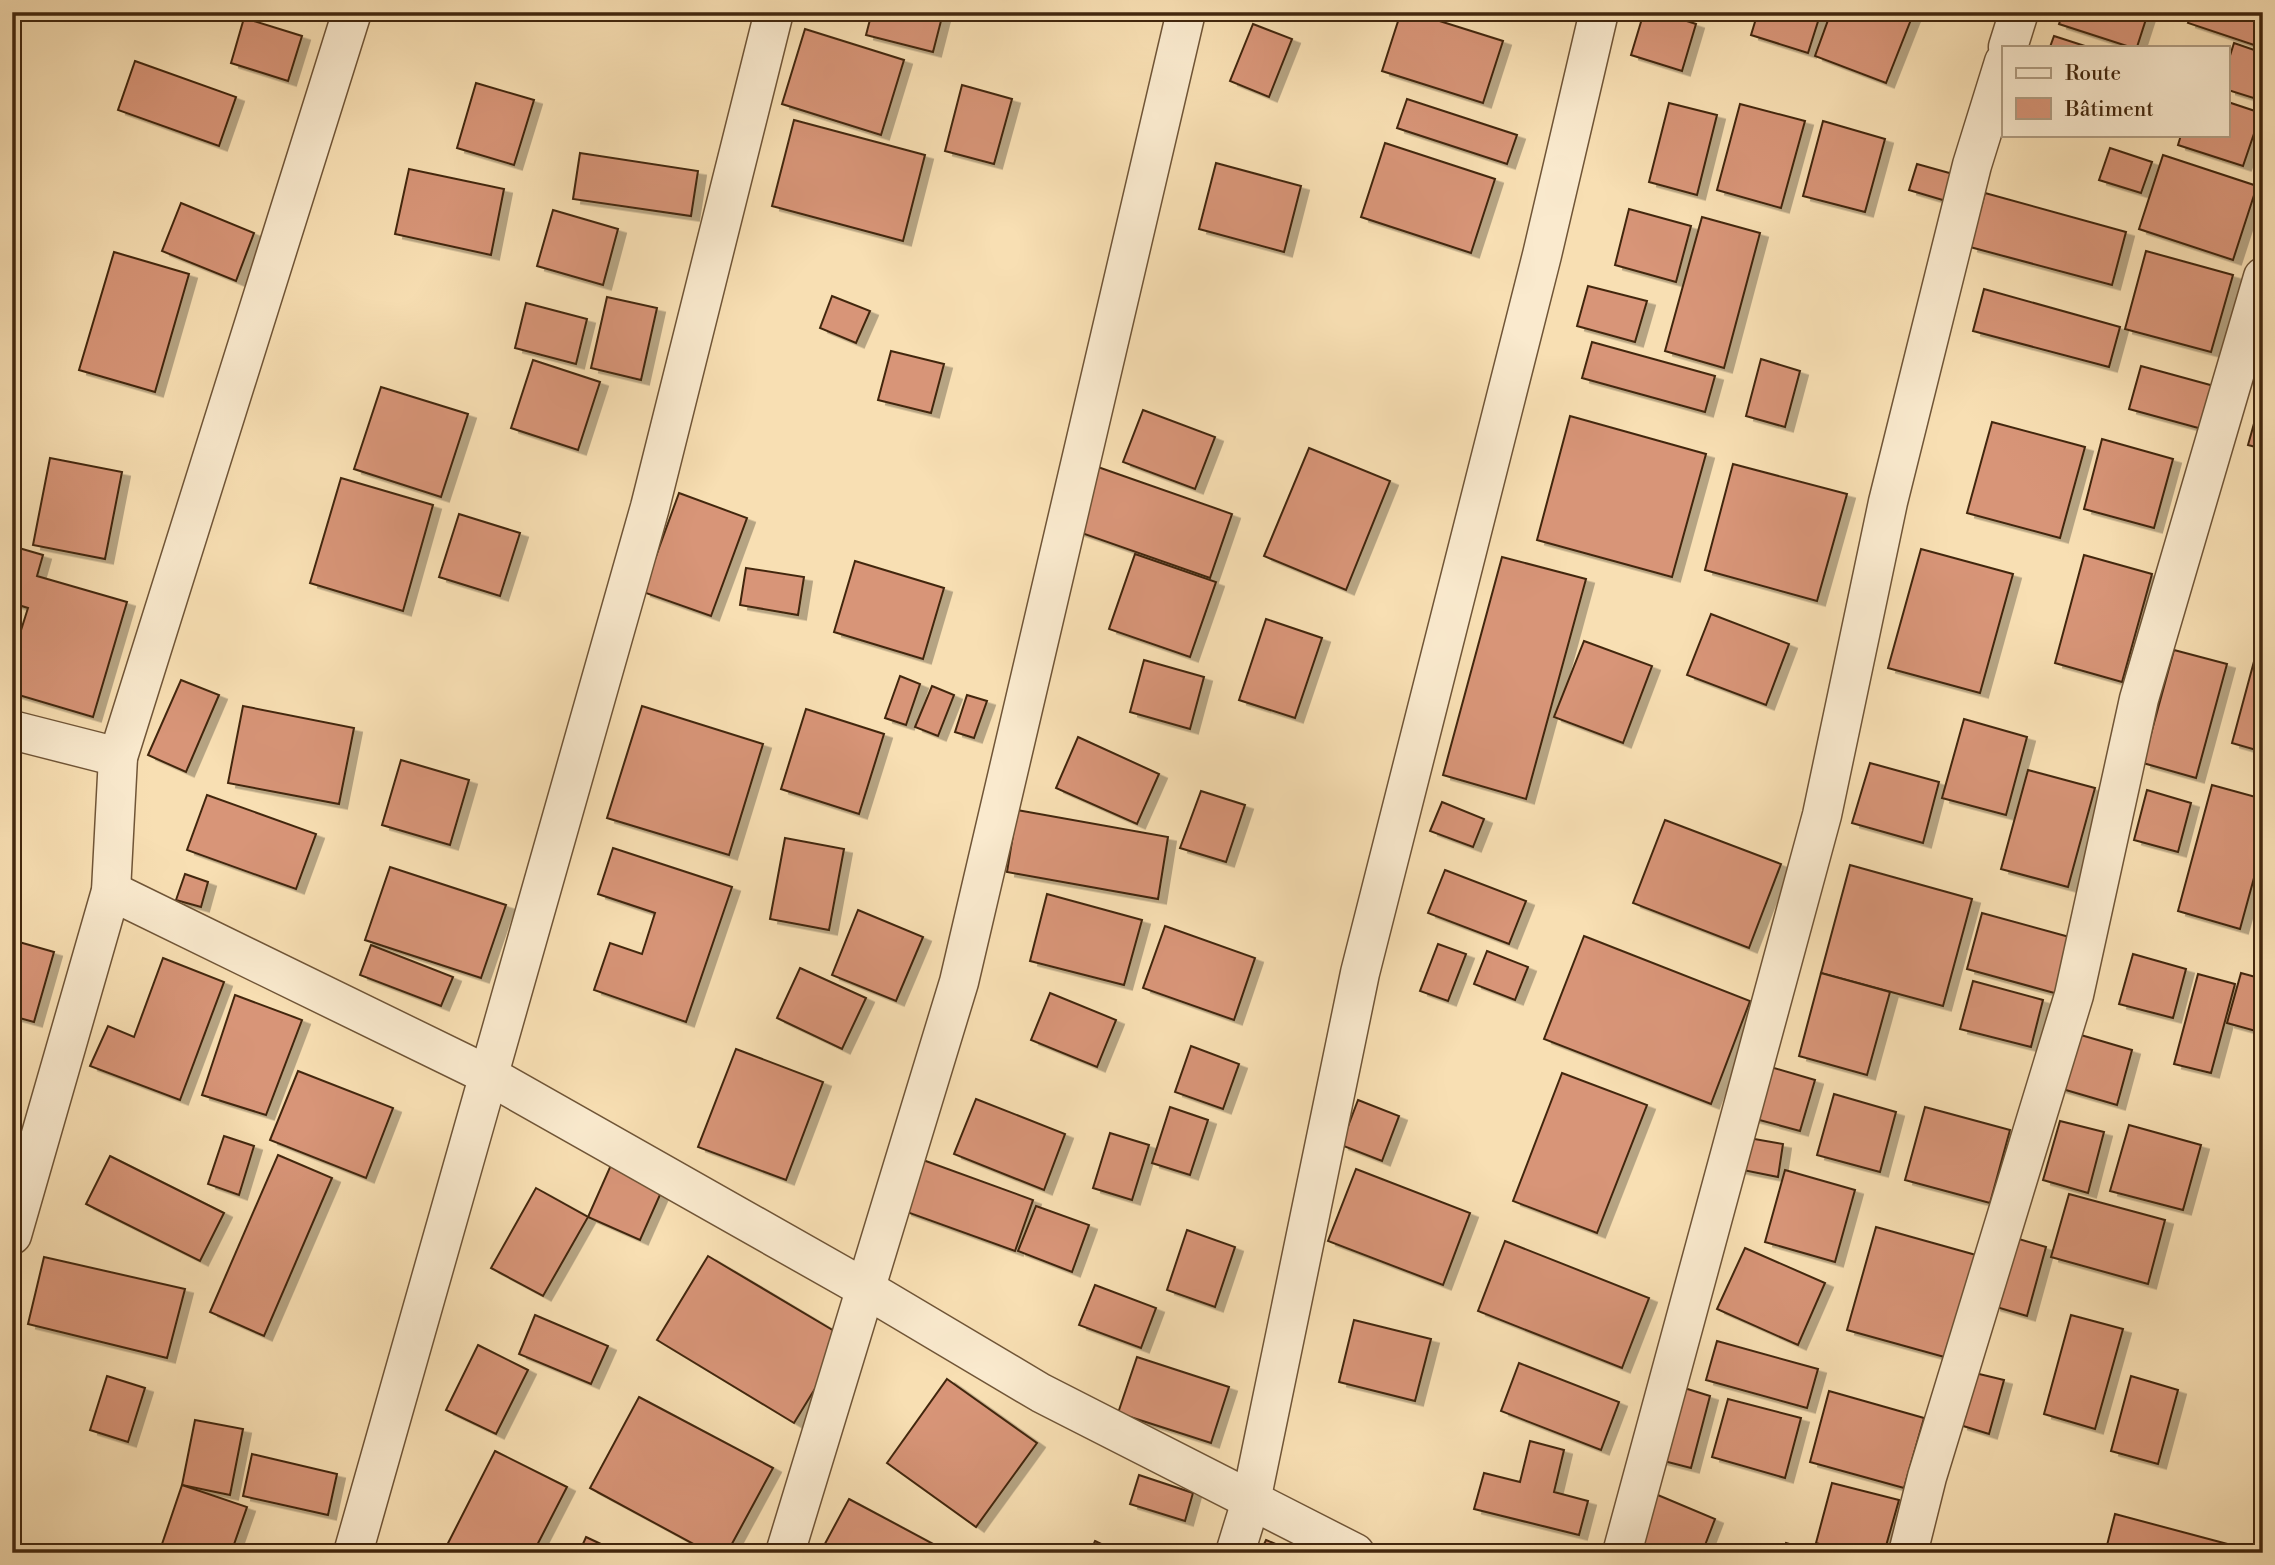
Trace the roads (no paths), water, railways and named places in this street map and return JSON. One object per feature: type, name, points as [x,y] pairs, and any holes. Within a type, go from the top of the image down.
[{"type":"street","points":[[12,1235],[22,1164],[111,891],[118,757],[352,12]]},
{"type":"street","points":[[353,1553],[650,508],[774,12]]},
{"type":"street","points":[[785,1553],[959,982],[1186,12]]},
{"type":"street","points":[[1235,1553],[1251,1501],[1360,973],[1542,255],[1599,12]]},
{"type":"street","points":[[2008,46],[2019,12]]},
{"type":"street","points":[[1622,1553],[1822,815],[1888,502],[1972,164],[2002,68]]},
{"type":"street","points":[[1908,1553],[1927,1477],[2074,995],[2139,699],[2263,277]]},
{"type":"street","points":[[12,730],[118,757]]},
{"type":"street","points":[[111,891],[488,1075],[866,1289],[1041,1393],[1355,1553]]}]
